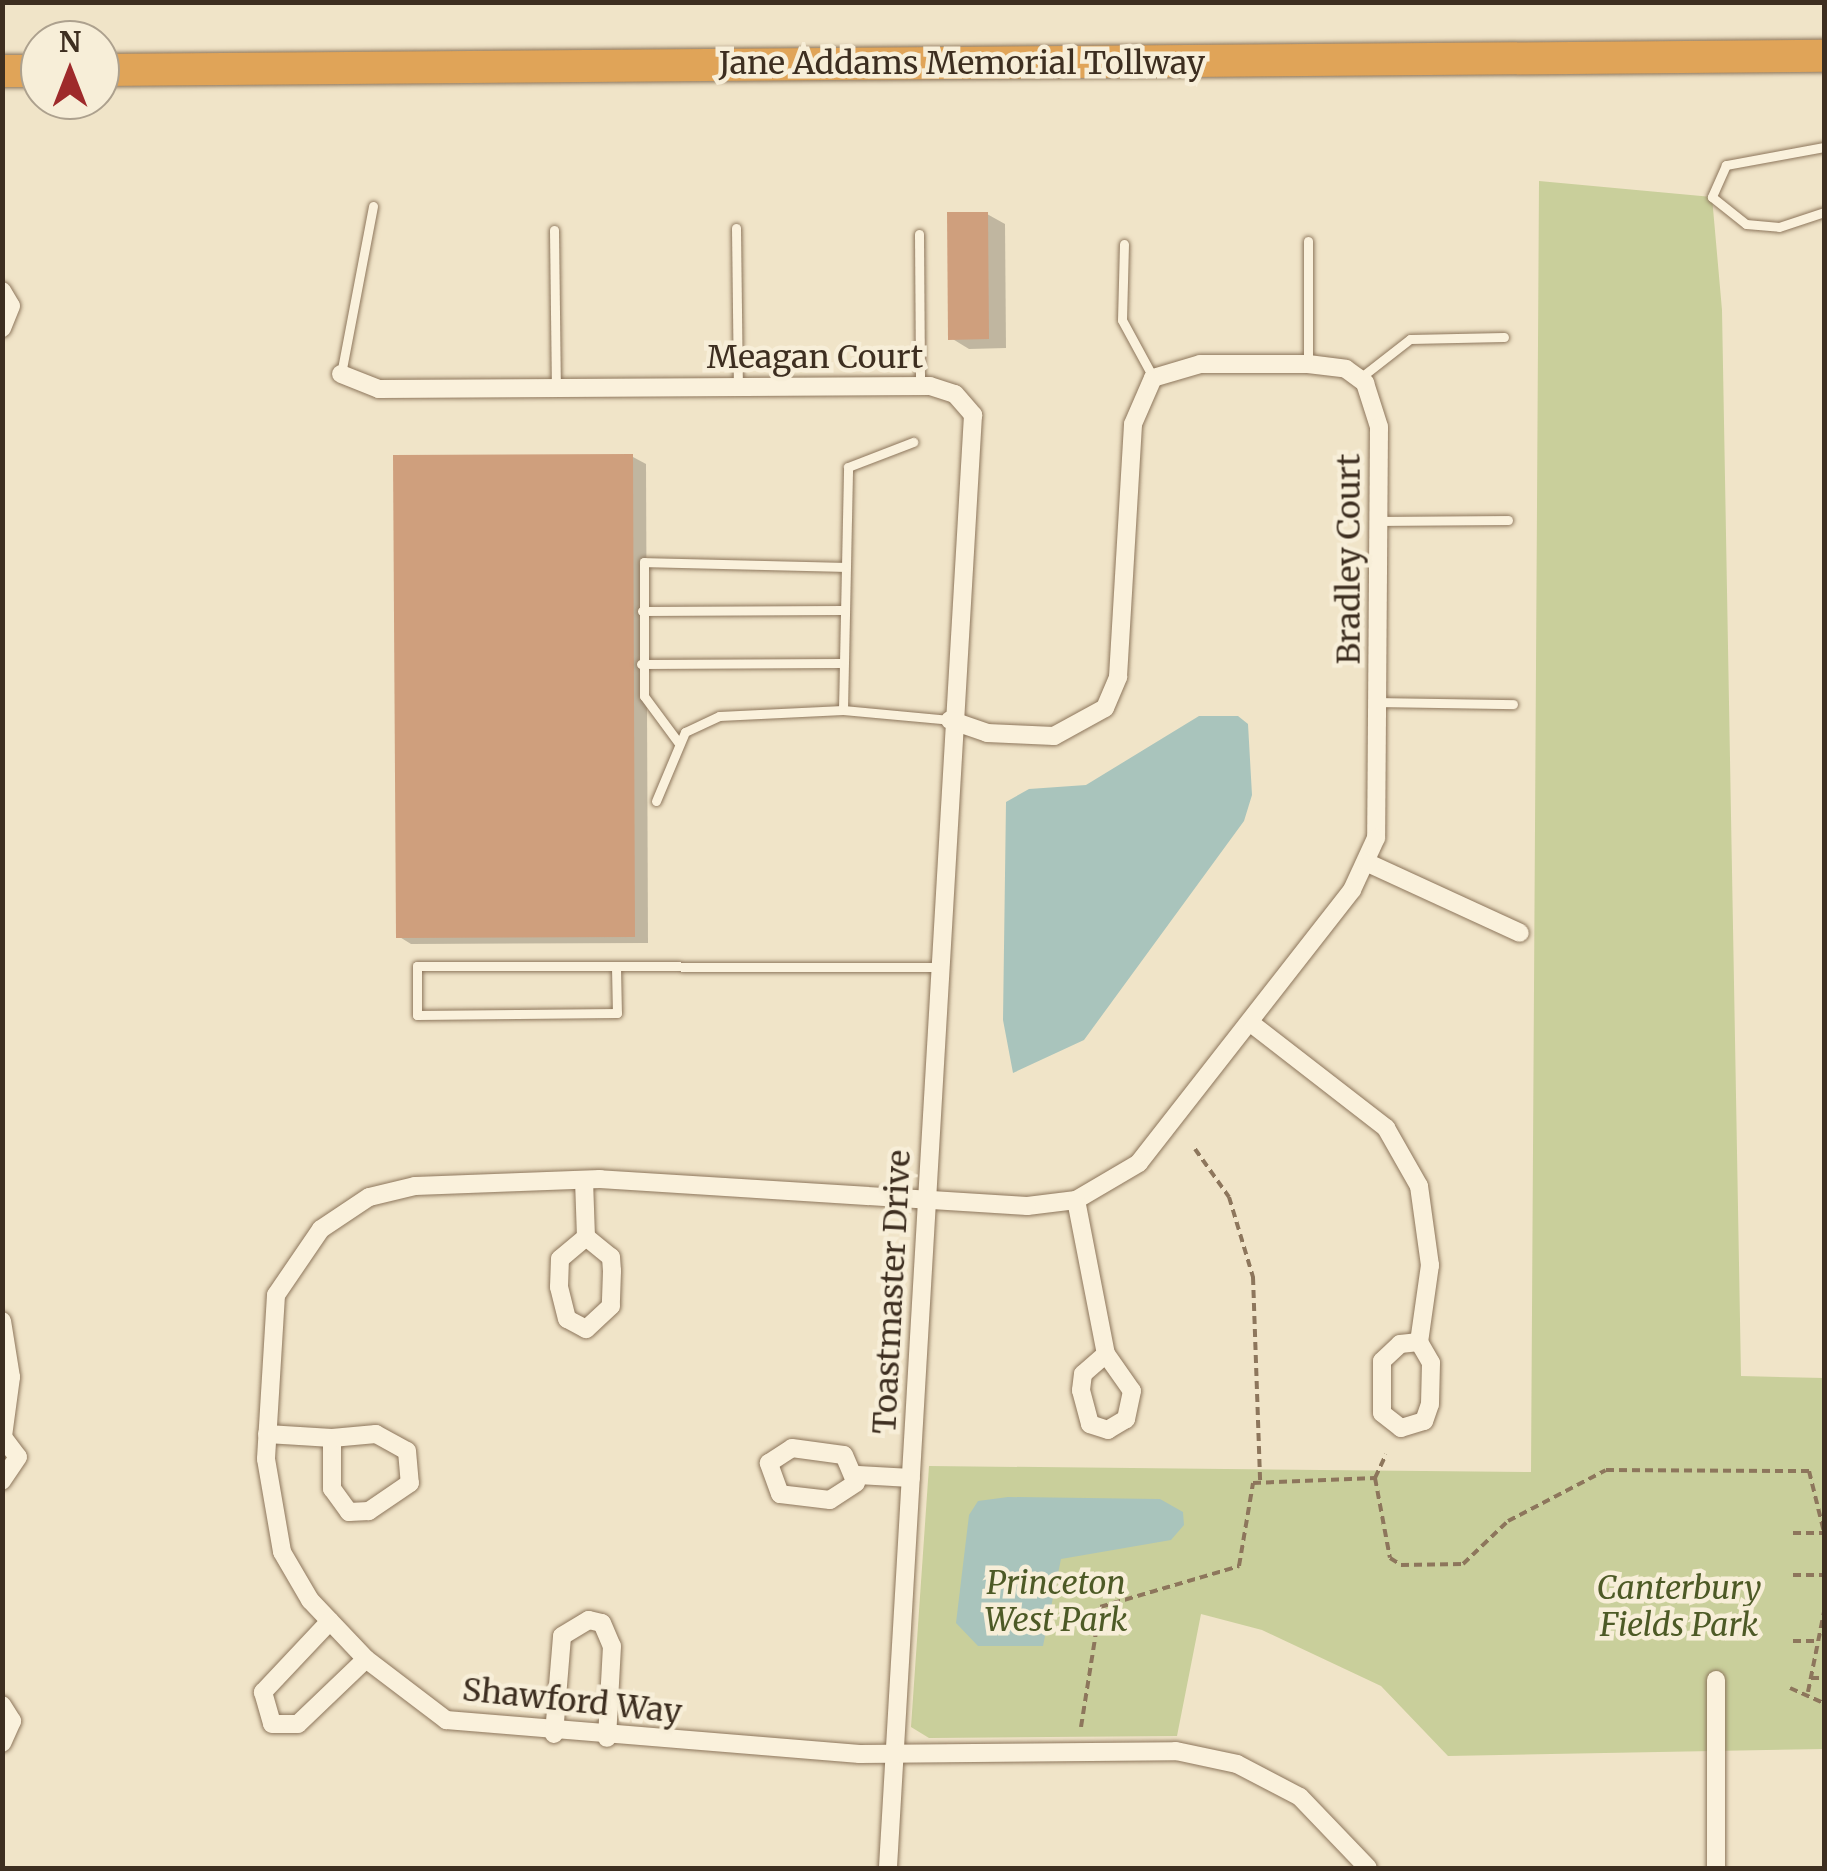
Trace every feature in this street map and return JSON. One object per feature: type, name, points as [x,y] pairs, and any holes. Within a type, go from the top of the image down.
[{"type":"highway","name":"Jane Addams Memorial Tollway","points":[[120,70],[1824,56]]},
{"type":"street","points":[[2,291],[11,306],[2,328]]},
{"type":"street","points":[[950,720],[986,733],[1054,736],[1105,708],[1118,677],[1133,424],[1153,378],[1200,364],[1308,364],[1360,378]]},
{"type":"street","name":"Meagan Court","points":[[341,374],[379,389],[920,386],[955,394],[976,424],[962,664],[950,720]]},
{"type":"street","name":"Bradley Court","points":[[928,1198],[1027,1206],[1076,1200],[1139,1163],[1252,1024],[1368,863],[1378,822],[1378,412],[1360,378]]},
{"type":"street","name":"Toastmaster Drive","points":[[888,1868],[942,966],[950,720]]},
{"type":"street","points":[[1368,863],[1520,933]]},
{"type":"street","points":[[1252,1024],[1371,1114],[1410,1166],[1429,1231],[1419,1342],[1431,1362],[1428,1414],[1400,1428],[1382,1413],[1382,1361],[1400,1344],[1419,1342]]},
{"type":"street","points":[[584,1180],[586,1238]]},
{"type":"street","name":"Shawford Way","points":[[928,1198],[584,1180],[415,1186],[340,1212],[302,1249],[276,1295],[267,1434],[273,1526],[330,1621],[366,1659],[446,1720],[606,1738],[1211,1757],[1300,1797],[1368,1868]]},
{"type":"street","points":[[1076,1200],[1106,1354]]},
{"type":"street","points":[[586,1238],[611,1257],[612,1282],[605,1319],[586,1329],[567,1319],[559,1287],[560,1259],[586,1238]]},
{"type":"street","points":[[2,1321],[10,1377],[3,1436],[18,1457],[2,1482]]},
{"type":"street","points":[[267,1434],[394,1439],[413,1462],[410,1483],[370,1511],[349,1512],[332,1489],[332,1438]]},
{"type":"street","points":[[802,1447],[844,1455],[858,1476],[841,1498],[806,1499],[780,1494],[768,1471],[774,1456],[802,1447]]},
{"type":"street","points":[[858,1476],[911,1478]]},
{"type":"street","points":[[554,1734],[562,1636],[589,1620],[602,1623],[612,1646],[606,1738]]},
{"type":"street","points":[[330,1621],[264,1692],[272,1724],[298,1724],[366,1659]]},
{"type":"street","points":[[1716,1680],[1716,1868]]},
{"type":"street","points":[[2,1705],[12,1721],[2,1744]]},
{"type":"lane","points":[[1824,147],[1726,165],[1712,197],[1746,224],[1778,227],[1824,212]]},
{"type":"lane","points":[[341,374],[372,206]]},
{"type":"lane","points":[[736,228],[738,387]]},
{"type":"lane","points":[[554,230],[556,388]]},
{"type":"lane","points":[[919,234],[920,386]]},
{"type":"lane","points":[[1308,241],[1308,364]]},
{"type":"lane","points":[[1124,244],[1122,320],[1153,378]]},
{"type":"lane","points":[[1360,378],[1410,339],[1504,337]]},
{"type":"lane","points":[[842,710],[848,466],[913,442]]},
{"type":"lane","points":[[1378,521],[1508,520]]},
{"type":"lane","points":[[678,742],[644,696],[644,562],[843,567]]},
{"type":"lane","points":[[642,612],[843,610]]},
{"type":"lane","points":[[641,664],[842,663]]},
{"type":"lane","points":[[1379,702],[1513,704]]},
{"type":"lane","points":[[656,801],[678,742],[719,716],[842,710],[950,720]]},
{"type":"lane","points":[[616,967],[617,1013],[417,1014],[417,966],[942,966]]},
{"type":"path","points":[[1081,1727],[1100,1607],[1239,1566],[1260,1482],[1253,1278],[1229,1196],[1195,1149]]},
{"type":"path","points":[[1386,1454],[1375,1478],[1390,1558],[1444,1568],[1463,1564],[1508,1520],[1606,1470],[1816,1475],[1824,1479]]},
{"type":"path","points":[[1793,1533],[1824,1532],[1816,1475]]},
{"type":"path","points":[[1260,1482],[1375,1478]]},
{"type":"path","points":[[1793,1575],[1824,1575]]},
{"type":"path","points":[[1808,1692],[1824,1612]]},
{"type":"path","points":[[1793,1641],[1818,1642]]},
{"type":"path","points":[[1811,1678],[1824,1678]]},
{"type":"path","points":[[1790,1688],[1808,1692],[1824,1703]]},
{"type":"green space","points":[[1539,181],[1712,197],[1722,310],[1741,1376],[1824,1378],[1824,1749],[1448,1756],[1381,1686],[1262,1630],[1201,1614],[1177,1736],[929,1738],[911,1727],[929,1466],[1531,1472]]},
{"type":"water","points":[[1199,716],[1238,716],[1248,724],[1252,795],[1244,821],[1084,1040],[1013,1073],[1003,1020],[1006,802],[1029,789],[1086,785]]},
{"type":"water","points":[[1008,1497],[1160,1499],[1183,1512],[1184,1525],[1171,1540],[1061,1559],[1043,1646],[978,1646],[956,1623],[969,1515],[978,1501]]},
{"type":"building","points":[[947,212],[988,212],[989,339],[948,340]]},
{"type":"building","points":[[633,454],[635,937],[396,938],[393,455]]},
{"type":"park label","name":"Princeton West Park","points":[[1056,1602]]},
{"type":"park label","name":"Canterbury Fields Park","points":[[1679,1608]]}]
